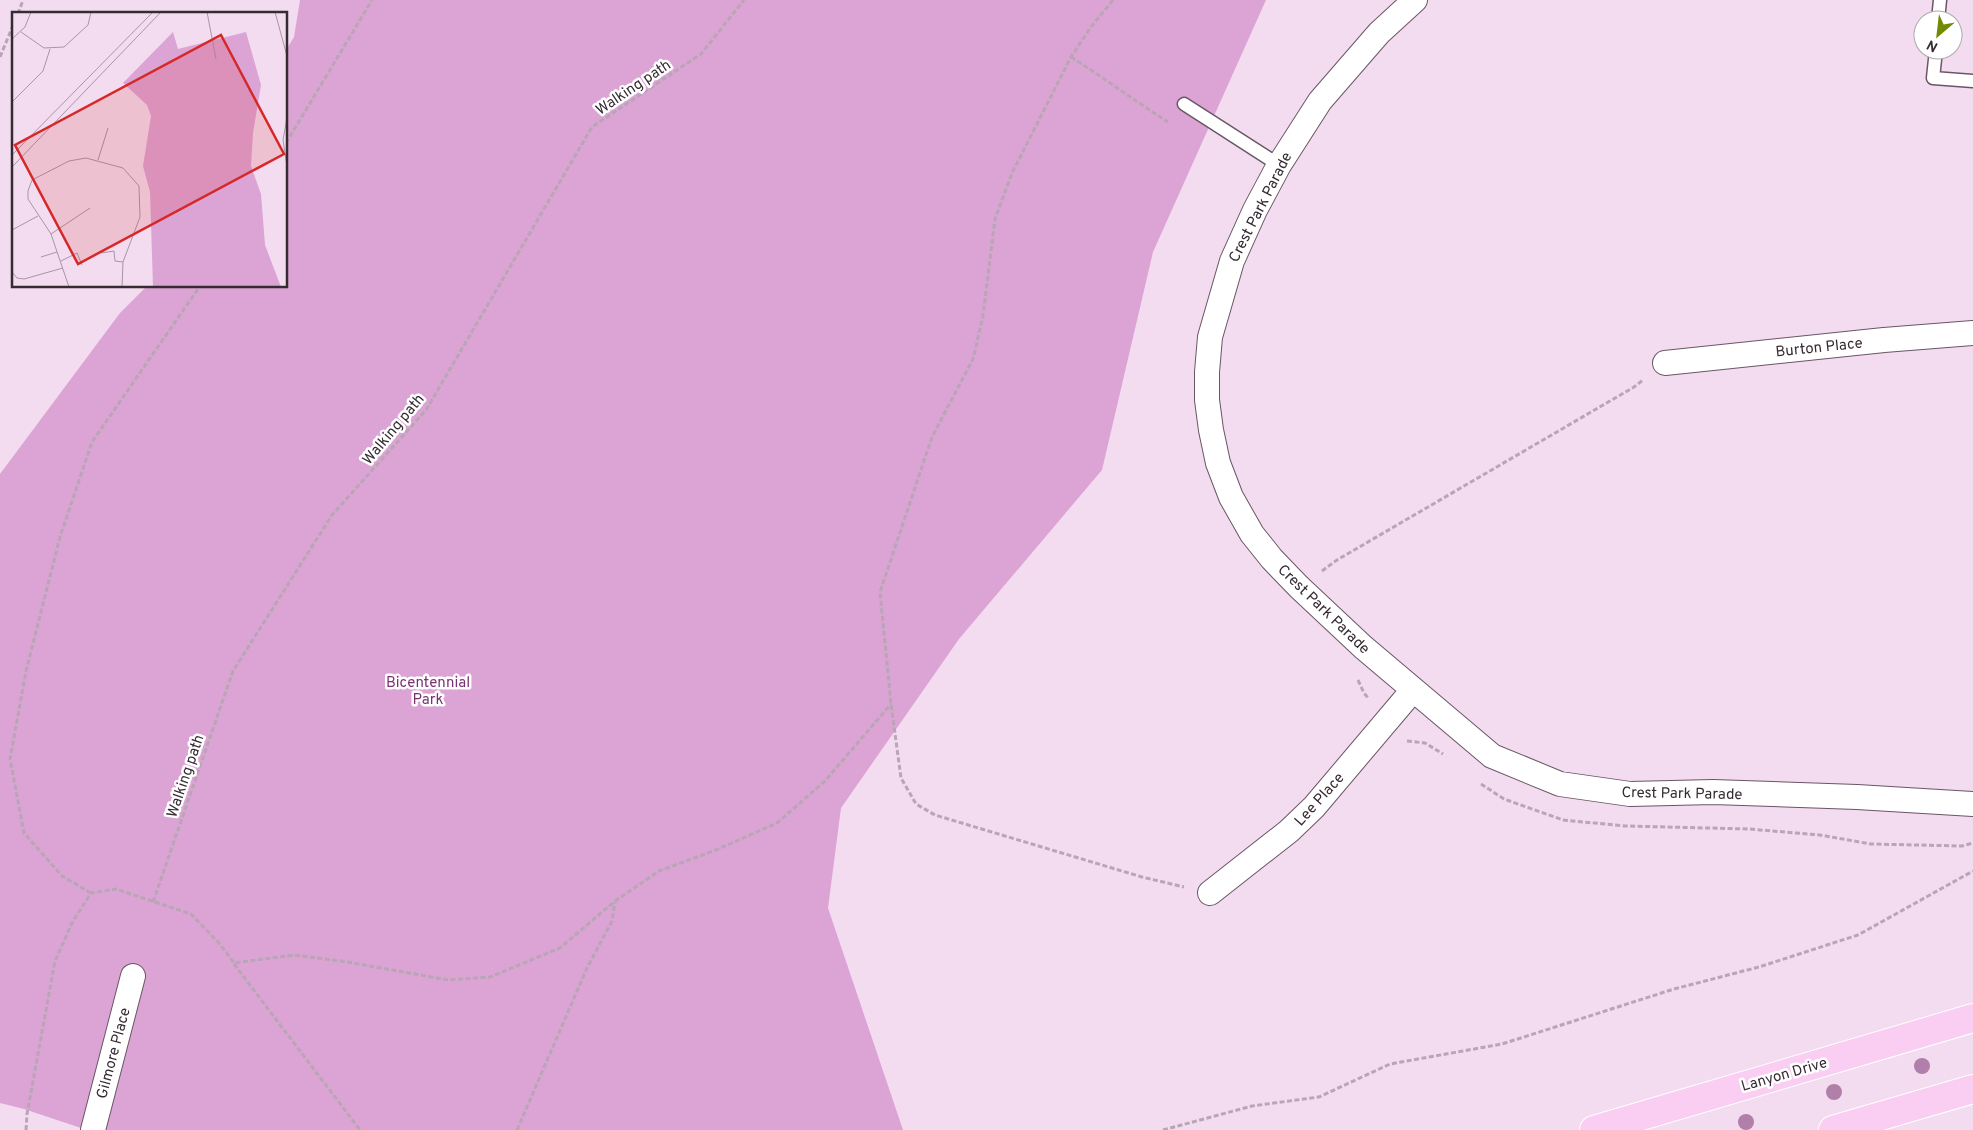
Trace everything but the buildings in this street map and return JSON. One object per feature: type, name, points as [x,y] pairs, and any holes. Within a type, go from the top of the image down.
[{"type":"main road","name":"Lanyon Drive","points":[[1594,1130],[1973,1018]]},
{"type":"main road","points":[[1833,1130],[1973,1089]]},
{"type":"street","name":"Crest Park Parade","points":[[1415,0],[1379,33],[1320,100],[1279,166],[1255,210],[1232,261],[1210,337],[1207,400],[1210,430],[1218,463],[1231,497],[1252,534],[1272,559],[1299,587],[1363,647],[1492,756],[1560,784],[1630,794],[1713,792],[1857,797],[1973,804]]},
{"type":"street","name":"Burton Place","points":[[1665,363],[1884,340],[1973,333]]},
{"type":"street","name":"Lee Place","points":[[1210,893],[1289,831],[1314,806],[1413,690]]},
{"type":"street","name":"Gilmore Place","points":[[93,1130],[133,976]]},
{"type":"lane","points":[[1935,60],[1933,78],[1973,81]]},
{"type":"lane","points":[[1184,104],[1279,166]]},
{"type":"path","points":[[19,12],[23,0]]},
{"type":"path","points":[[288,140],[372,0]]},
{"type":"path","name":"Walking path","points":[[153,902],[234,671],[332,515],[426,410],[592,127],[702,54],[744,0]]},
{"type":"path","points":[[1113,0],[1091,27],[1071,57],[1012,173],[995,219],[983,316],[973,359],[932,437],[880,592],[891,704],[901,778],[916,804],[935,815],[1142,877],[1210,893]]},
{"type":"path","points":[[0,57],[12,28]]},
{"type":"path","points":[[1071,57],[1104,78]]},
{"type":"path","points":[[199,288],[92,442],[57,547],[26,671],[10,758],[24,832],[62,876],[91,893],[116,889],[191,914],[219,943],[360,1130]]},
{"type":"path","points":[[1299,587],[1338,560],[1634,387],[1665,363]]},
{"type":"path","points":[[234,963],[294,955],[348,962],[448,980],[490,976],[560,948],[615,902],[659,871],[716,850],[776,823],[826,781],[891,704]]},
{"type":"path","points":[[1163,1130],[1252,1106],[1318,1097],[1390,1064],[1502,1044],[1674,989],[1786,958],[1858,935],[1973,871]]},
{"type":"path","points":[[26,1130],[30,1094],[55,961],[73,921],[91,893]]},
{"type":"path","points":[[516,1130],[587,968],[612,922],[615,902]]},
{"type":"green space","name":"Bicentennial Park","points":[[300,0],[1266,0],[1153,252],[1102,470],[959,639],[841,808],[828,908],[903,1130],[87,1130],[0,1103],[0,474],[120,313],[145,288],[288,288],[288,47],[294,37]]}]
